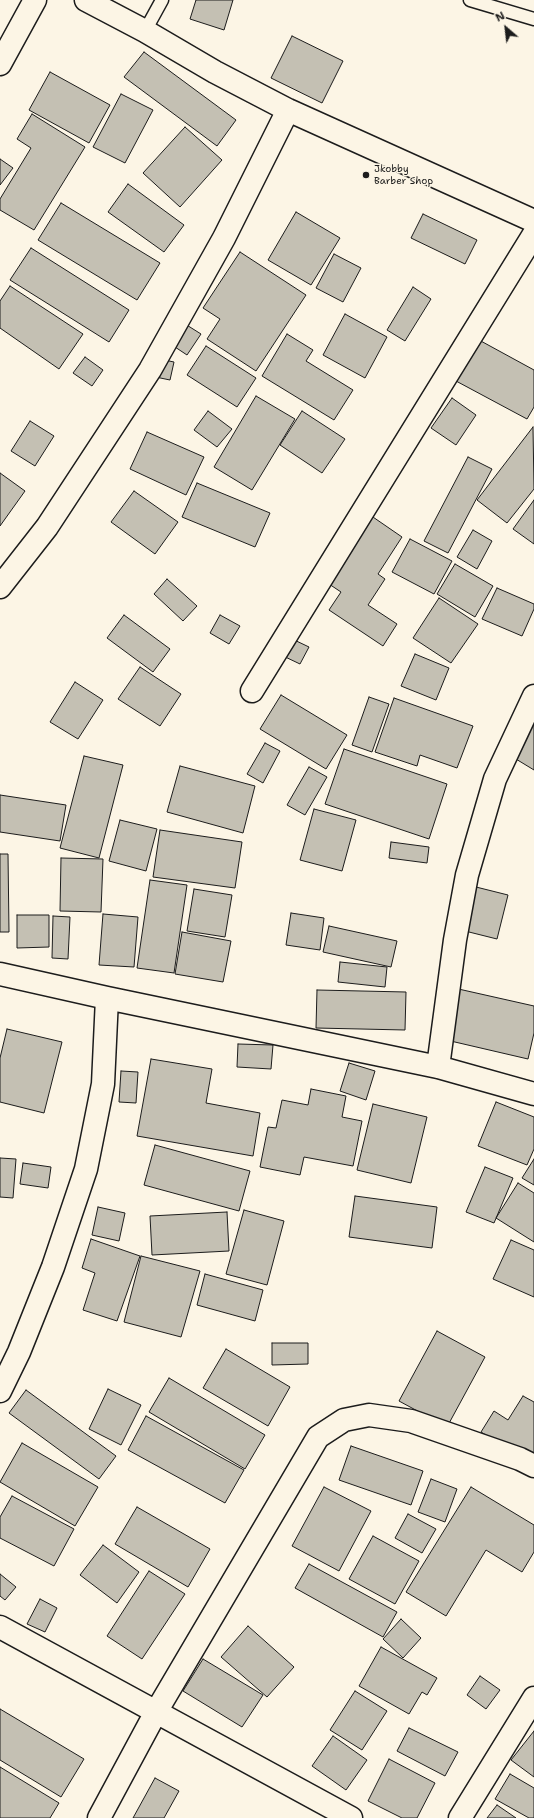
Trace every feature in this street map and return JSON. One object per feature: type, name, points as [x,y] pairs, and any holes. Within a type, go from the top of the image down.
[{"type":"street","points":[[0,64],[35,0]]},
{"type":"street","points":[[86,0],[215,72],[288,110],[534,221]]},
{"type":"street","points":[[0,588],[47,527],[150,370],[224,238],[288,110]]},
{"type":"street","points":[[252,691],[534,234]]},
{"type":"street","points":[[438,1067],[455,940],[467,875],[495,778],[534,696]]},
{"type":"street","points":[[0,974],[107,998],[438,1067],[534,1094]]},
{"type":"street","points":[[0,1391],[19,1352],[53,1267],[86,1169],[103,1084],[107,998]]},
{"type":"street","points":[[99,1818],[156,1712],[318,1437],[344,1420],[369,1415],[411,1421],[520,1459],[534,1466]]},
{"type":"street","points":[[0,1628],[351,1818]]},
{"type":"street","points":[[460,1818],[534,1698]]},
{"type":"lane","points":[[145,32],[162,0]]},
{"type":"lane","points":[[470,0],[534,19]]},
{"type":"building","points":[[196,0],[233,0],[224,30],[190,19]]},
{"type":"building","points":[[292,36],[343,61],[322,103],[271,78]]},
{"type":"building","points":[[144,52],[236,120],[217,146],[124,77]]},
{"type":"building","points":[[50,72],[110,105],[89,143],[29,110]]},
{"type":"building","points":[[121,94],[153,110],[125,163],[93,147]]},
{"type":"building","points":[[32,114],[85,147],[34,230],[0,210],[0,199],[31,148],[17,139]]},
{"type":"building","points":[[185,127],[222,160],[180,207],[143,173]]},
{"type":"building","points":[[0,159],[13,168],[0,185]]},
{"type":"building","points":[[128,184],[184,225],[164,252],[108,212]]},
{"type":"building","points":[[61,203],[160,263],[137,300],[38,240]]},
{"type":"building","points":[[296,212],[340,238],[311,285],[268,260]]},
{"type":"building","points":[[423,214],[477,240],[465,264],[411,238]]},
{"type":"building","points":[[31,248],[129,310],[109,342],[10,280]]},
{"type":"building","points":[[240,252],[306,295],[256,371],[207,339],[220,319],[203,308]]},
{"type":"building","points":[[334,254],[361,268],[343,302],[316,288]]},
{"type":"building","points":[[10,286],[83,334],[59,369],[0,328],[0,301]]},
{"type":"building","points":[[413,287],[431,299],[405,341],[387,330]]},
{"type":"building","points":[[345,314],[387,337],[365,378],[323,355]]},
{"type":"building","points":[[174,317],[201,334],[187,355],[160,337]]},
{"type":"building","points":[[287,334],[313,350],[306,361],[353,390],[334,420],[262,376]]},
{"type":"building","points":[[479,340],[534,370],[534,407],[527,419],[456,381]]},
{"type":"building","points":[[206,346],[256,378],[237,407],[187,375]]},
{"type":"building","points":[[85,357],[103,370],[92,386],[73,373]]},
{"type":"building","points":[[150,357],[174,362],[170,380],[146,375]]},
{"type":"building","points":[[256,396],[295,419],[252,490],[214,467]]},
{"type":"building","points":[[452,398],[476,415],[456,445],[431,428]]},
{"type":"building","points":[[208,411],[232,429],[217,447],[194,430]]},
{"type":"building","points":[[302,411],[345,439],[322,473],[280,445]]},
{"type":"building","points":[[30,421],[54,436],[35,466],[11,451]]},
{"type":"building","points":[[533,427],[534,489],[507,523],[477,500]]},
{"type":"building","points":[[147,432],[204,457],[186,495],[130,469]]},
{"type":"building","points":[[468,457],[492,469],[448,553],[424,541]]},
{"type":"building","points":[[0,473],[25,491],[0,526]]},
{"type":"building","points":[[197,483],[270,513],[255,547],[182,517]]},
{"type":"building","points":[[134,491],[178,522],[155,554],[111,522]]},
{"type":"building","points":[[534,500],[534,544],[513,529]]},
{"type":"building","points":[[370,515],[402,537],[378,574],[385,579],[368,605],[397,624],[383,646],[329,610],[341,592],[326,582]]},
{"type":"building","points":[[473,530],[492,541],[477,569],[457,557]]},
{"type":"building","points":[[410,539],[452,561],[434,594],[392,572]]},
{"type":"building","points":[[455,564],[493,586],[475,617],[437,594]]},
{"type":"building","points":[[167,579],[197,606],[183,621],[154,594]]},
{"type":"building","points":[[497,588],[534,604],[534,609],[522,636],[482,619]]},
{"type":"building","points":[[439,598],[478,624],[451,663],[413,638]]},
{"type":"building","points":[[124,615],[170,649],[153,672],[107,638]]},
{"type":"building","points":[[220,615],[240,626],[229,644],[210,633]]},
{"type":"building","points":[[288,637],[309,647],[300,664],[279,654]]},
{"type":"building","points":[[415,654],[449,668],[436,700],[401,686]]},
{"type":"building","points":[[140,667],[181,694],[160,726],[118,699]]},
{"type":"building","points":[[75,682],[103,700],[78,739],[50,722]]},
{"type":"building","points":[[281,695],[347,735],[326,769],[260,729]]},
{"type":"building","points":[[369,697],[389,704],[372,752],[352,745]]},
{"type":"building","points":[[394,698],[473,726],[457,768],[420,755],[417,766],[375,752]]},
{"type":"building","points":[[534,715],[534,770],[511,756]]},
{"type":"building","points":[[265,743],[280,751],[263,783],[247,774]]},
{"type":"building","points":[[344,749],[447,784],[429,839],[325,804]]},
{"type":"building","points":[[84,756],[123,765],[99,858],[60,848]]},
{"type":"building","points":[[180,766],[255,786],[243,833],[167,812]]},
{"type":"building","points":[[309,767],[327,777],[305,815],[287,805]]},
{"type":"building","points":[[0,795],[66,805],[60,841],[0,832]]},
{"type":"building","points":[[314,809],[356,820],[342,871],[300,860]]},
{"type":"building","points":[[120,820],[157,829],[146,871],[109,861]]},
{"type":"building","points":[[160,830],[242,842],[235,888],[153,877]]},
{"type":"building","points":[[391,842],[429,847],[427,863],[389,858]]},
{"type":"building","points":[[0,854],[8,854],[9,932],[0,932]]},
{"type":"building","points":[[61,858],[103,859],[101,912],[60,911]]},
{"type":"building","points":[[150,880],[187,885],[174,973],[137,968]]},
{"type":"building","points":[[472,886],[508,895],[497,939],[461,930]]},
{"type":"building","points":[[194,889],[232,895],[225,937],[187,931]]},
{"type":"building","points":[[291,913],[324,918],[320,950],[286,945]]},
{"type":"building","points":[[103,914],[138,917],[134,967],[99,965]]},
{"type":"building","points":[[17,915],[49,915],[49,947],[17,948]]},
{"type":"building","points":[[53,916],[70,917],[68,959],[52,958]]},
{"type":"building","points":[[329,926],[397,941],[391,967],[323,952]]},
{"type":"building","points":[[182,932],[231,941],[223,982],[175,974]]},
{"type":"building","points":[[340,962],[387,967],[385,987],[338,982]]},
{"type":"building","points":[[454,988],[534,1006],[534,1033],[528,1059],[442,1039]]},
{"type":"building","points":[[317,990],[406,992],[405,1030],[316,1028]]},
{"type":"building","points":[[7,1029],[62,1042],[44,1113],[0,1102],[0,1058]]},
{"type":"building","points":[[238,1044],[273,1045],[271,1069],[237,1067]]},
{"type":"building","points":[[151,1059],[212,1069],[206,1103],[260,1113],[253,1156],[137,1136]]},
{"type":"building","points":[[349,1063],[375,1071],[366,1100],[340,1091]]},
{"type":"building","points":[[121,1071],[138,1072],[136,1103],[119,1102]]},
{"type":"building","points":[[311,1089],[346,1096],[342,1117],[362,1121],[353,1166],[304,1157],[300,1175],[260,1167],[268,1127],[276,1128],[282,1100],[308,1105]]},
{"type":"building","points":[[496,1102],[534,1117],[534,1149],[527,1165],[478,1146]]},
{"type":"building","points":[[373,1104],[427,1117],[411,1183],[357,1170]]},
{"type":"building","points":[[155,1145],[250,1171],[239,1211],[144,1185]]},
{"type":"building","points":[[0,1158],[16,1159],[13,1198],[0,1197]]},
{"type":"building","points":[[534,1159],[534,1185],[522,1178]]},
{"type":"building","points":[[23,1163],[51,1167],[48,1188],[20,1184]]},
{"type":"building","points":[[485,1167],[513,1178],[494,1223],[466,1212]]},
{"type":"building","points":[[518,1183],[534,1193],[534,1242],[496,1218]]},
{"type":"building","points":[[355,1196],[437,1207],[432,1248],[349,1237]]},
{"type":"building","points":[[98,1207],[125,1213],[119,1241],[92,1235]]},
{"type":"building","points":[[244,1210],[284,1221],[267,1285],[226,1274]]},
{"type":"building","points":[[227,1212],[229,1251],[152,1255],[150,1216]]},
{"type":"building","points":[[91,1239],[140,1256],[117,1321],[83,1310],[95,1273],[82,1268]]},
{"type":"building","points":[[511,1240],[534,1250],[534,1297],[493,1279]]},
{"type":"building","points":[[141,1256],[200,1271],[181,1337],[124,1322]]},
{"type":"building","points":[[205,1274],[263,1290],[255,1321],[197,1305]]},
{"type":"building","points":[[437,1331],[485,1357],[447,1427],[399,1401]]},
{"type":"building","points":[[272,1343],[308,1343],[308,1364],[272,1365]]},
{"type":"building","points":[[226,1349],[290,1387],[268,1426],[203,1388]]},
{"type":"building","points":[[169,1378],[265,1435],[245,1469],[149,1412]]},
{"type":"building","points":[[108,1389],[141,1405],[121,1445],[89,1429]]},
{"type":"building","points":[[26,1390],[116,1456],[99,1479],[9,1413]]},
{"type":"building","points":[[523,1396],[534,1402],[534,1465],[481,1432],[494,1411],[508,1420]]},
{"type":"building","points":[[146,1416],[244,1470],[225,1503],[128,1450]]},
{"type":"building","points":[[22,1443],[98,1487],[75,1526],[0,1482]]},
{"type":"building","points":[[351,1446],[423,1471],[411,1505],[339,1480]]},
{"type":"building","points":[[431,1479],[457,1489],[445,1522],[418,1512]]},
{"type":"building","points":[[324,1487],[371,1511],[339,1571],[292,1546]]},
{"type":"building","points":[[471,1487],[534,1525],[534,1552],[522,1572],[486,1550],[446,1616],[406,1592]]},
{"type":"building","points":[[12,1496],[74,1529],[54,1566],[0,1538],[0,1517]]},
{"type":"building","points":[[137,1507],[210,1549],[188,1587],[115,1544]]},
{"type":"building","points":[[408,1514],[436,1529],[422,1553],[395,1538]]},
{"type":"building","points":[[373,1536],[419,1561],[395,1604],[349,1579]]},
{"type":"building","points":[[103,1545],[139,1572],[117,1603],[80,1575]]},
{"type":"building","points":[[309,1564],[397,1612],[383,1637],[295,1588]]},
{"type":"building","points":[[149,1571],[185,1594],[142,1659],[107,1636]]},
{"type":"building","points":[[0,1574],[16,1587],[5,1600],[0,1596]]},
{"type":"building","points":[[40,1599],[57,1608],[45,1632],[27,1624]]},
{"type":"building","points":[[401,1619],[421,1638],[403,1658],[383,1639]]},
{"type":"building","points":[[248,1626],[294,1667],[267,1697],[221,1657]]},
{"type":"building","points":[[381,1647],[437,1678],[427,1695],[422,1692],[409,1714],[359,1686]]},
{"type":"building","points":[[203,1659],[263,1695],[242,1727],[183,1691]]},
{"type":"building","points":[[480,1676],[500,1690],[486,1709],[467,1695]]},
{"type":"building","points":[[355,1691],[387,1711],[362,1750],[330,1730]]},
{"type":"building","points":[[0,1709],[84,1759],[61,1797],[0,1760]]},
{"type":"building","points":[[409,1728],[458,1752],[445,1776],[397,1751]]},
{"type":"building","points":[[534,1731],[534,1777],[511,1760]]},
{"type":"building","points":[[333,1736],[367,1760],[346,1790],[312,1766]]},
{"type":"building","points":[[389,1759],[435,1783],[417,1818],[402,1818],[368,1801]]},
{"type":"building","points":[[0,1767],[59,1803],[50,1818],[0,1818]]},
{"type":"building","points":[[510,1774],[534,1788],[534,1818],[529,1818],[495,1799]]},
{"type":"building","points":[[155,1778],[179,1791],[164,1818],[133,1818]]},
{"type":"building","points":[[497,1805],[516,1818],[487,1818]]},
{"type":"place","name":"Jkobby Barber Shop","points":[[366,175]]}]
